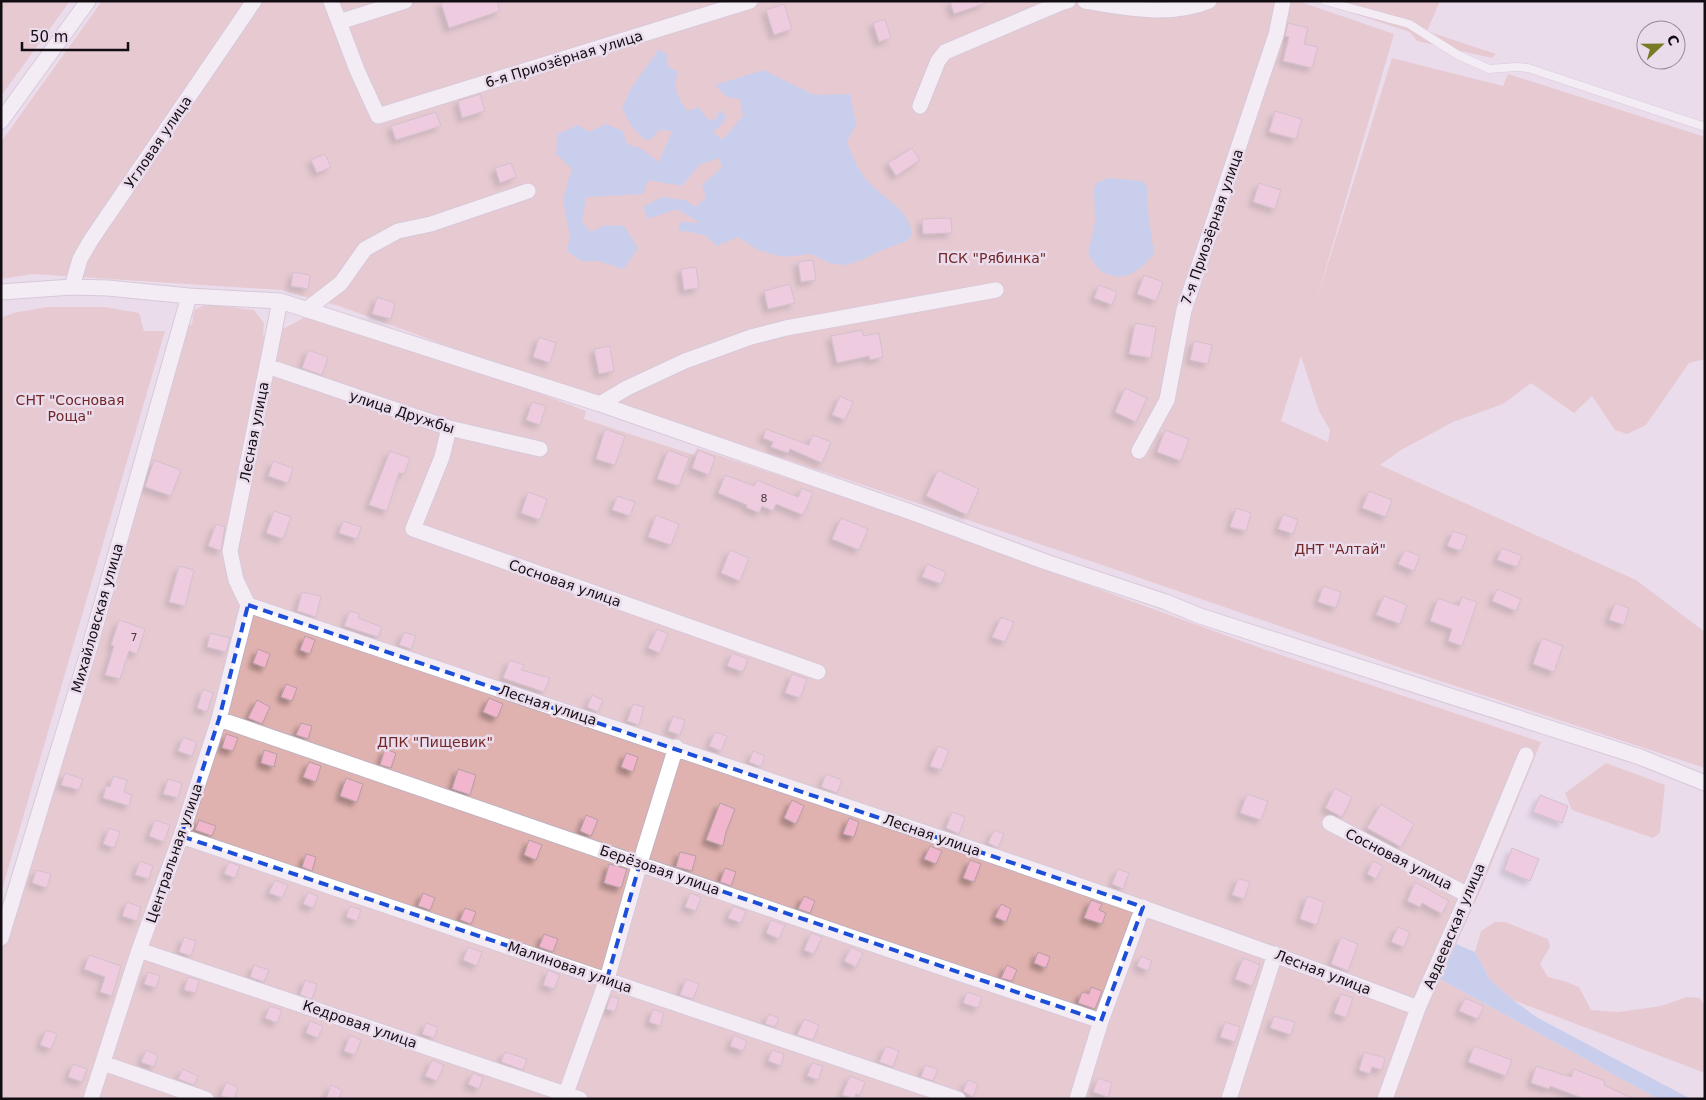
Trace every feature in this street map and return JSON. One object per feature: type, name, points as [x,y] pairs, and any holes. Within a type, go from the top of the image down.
[{"type":"street","points":[[1,121],[88,1]]},
{"type":"street","name":"Угловая улица","points":[[72,287],[80,259],[91,240],[254,1]]},
{"type":"street","points":[[331,1],[339,22],[405,1]]},
{"type":"street","name":"6-я Приозёрная улица","points":[[339,22],[357,70],[378,116],[750,1]]},
{"type":"street","points":[[920,106],[938,61],[945,52],[1068,1]]},
{"type":"street","points":[[1084,1],[1142,10],[1196,7],[1210,1]]},
{"type":"street","name":"7-я Приозёрная улица","points":[[1139,451],[1168,400],[1184,310],[1276,35],[1283,1]]},
{"type":"street","points":[[306,310],[341,283],[365,249],[398,231],[431,224],[528,191]]},
{"type":"street","points":[[1,292],[72,287],[108,288],[189,296],[280,301],[600,404],[908,511],[1046,562],[1166,602],[1200,616],[1640,757],[1705,783]]},
{"type":"street","points":[[600,404],[627,388],[685,361],[751,337],[786,328],[996,290]]},
{"type":"street","name":"Михайловская улица","points":[[1,938],[87,656],[189,296]]},
{"type":"street","name":"Лесная улица","points":[[280,301],[230,551],[236,580],[248,605],[676,747],[1275,954],[1418,1008]]},
{"type":"street","name":"улица Дружбы","points":[[267,366],[449,428],[540,449]]},
{"type":"street","name":"Сосновая улица","points":[[449,428],[442,457],[413,529],[818,672]]},
{"type":"street","name":"Центральная улица","points":[[91,1099],[139,950],[181,836],[219,719],[248,605]]},
{"type":"street","name":"Берёзовая улица","points":[[219,719],[1101,1021]]},
{"type":"street","points":[[570,1097],[676,747]]},
{"type":"street","name":"Авдеевская улица","points":[[1384,1099],[1418,1008],[1526,755]]},
{"type":"street","name":"Сосновая улица","points":[[1330,823],[1468,894]]},
{"type":"street","name":"Малиновая улица","points":[[181,836],[958,1099]]},
{"type":"street","points":[[1077,1099],[1101,1021],[1143,908]]},
{"type":"street","name":"Кедровая улица","points":[[139,950],[570,1097]]},
{"type":"street","points":[[1229,1099],[1275,954]]},
{"type":"street","points":[[103,1063],[206,1099]]},
{"type":"lane","points":[[1325,1],[1409,24],[1458,54],[1489,69],[1528,68],[1705,127]]},
{"type":"highlighted area","points":[[248,605],[1143,907],[1101,1021],[640,863],[607,979],[181,836],[219,719]]},
{"type":"green space","points":[[1,1],[70,1],[1,96]]},
{"type":"green space","name":"ПСК \"Рябинка\"","points":[[102,1],[1298,1],[1394,34],[1316,302],[1392,58],[1503,86],[1508,74],[1705,137],[1705,359],[1689,363],[1646,425],[1627,434],[1615,430],[1592,396],[1574,413],[1531,383],[1503,404],[1453,422],[1401,450],[1380,465],[1636,580],[1705,632],[1705,768],[1407,670],[1108,567],[445,345],[339,306],[281,290],[33,274],[1,279],[1,142]],"holes":[[[1301,356],[1319,411],[1330,430],[1328,442],[1281,421]]]},
{"type":"green space","points":[[1315,1],[1440,1],[1427,31],[1496,54],[1492,58],[1417,41],[1410,32]]},
{"type":"green space","name":"ДПК \"Пищевик\"","points":[[206,304],[254,310],[264,323],[263,336],[287,327],[309,315],[531,390],[586,411],[584,419],[694,455],[697,448],[933,527],[1269,651],[1541,742],[1479,894],[1440,979],[1658,1099],[1,1099],[1,938],[181,323],[192,325],[194,310]]},
{"type":"green space","name":"СНТ \"Сосновая Роща\"","points":[[47,307],[105,307],[139,313],[144,331],[165,331],[1,893],[1,318],[13,313]]},
{"type":"green space","points":[[1606,763],[1665,785],[1660,833],[1653,838],[1572,810],[1565,793]]},
{"type":"green space","points":[[1495,922],[1505,922],[1548,939],[1550,947],[1540,964],[1548,977],[1579,987],[1591,1010],[1619,1012],[1661,1006],[1687,997],[1700,998],[1705,1007],[1705,1073],[1513,1000],[1490,980],[1475,952],[1481,931]]},
{"type":"water","points":[[659,49],[668,55],[666,62],[670,68],[678,72],[676,78],[677,93],[687,111],[699,107],[708,120],[717,118],[719,109],[726,116],[723,123],[713,132],[722,140],[743,116],[740,99],[727,97],[715,85],[764,70],[814,95],[850,94],[856,125],[847,141],[852,156],[872,186],[901,211],[910,226],[912,235],[907,241],[846,265],[832,264],[811,254],[783,257],[758,250],[738,237],[717,246],[704,235],[678,230],[680,222],[700,223],[677,209],[648,219],[643,207],[662,197],[685,200],[695,207],[706,198],[702,185],[722,167],[719,158],[699,165],[682,186],[648,180],[643,194],[586,197],[582,222],[591,232],[605,225],[624,226],[638,248],[624,269],[598,261],[581,261],[567,251],[570,238],[563,199],[572,169],[556,154],[558,134],[578,125],[589,132],[606,124],[623,131],[627,144],[640,148],[659,162],[672,131],[659,130],[655,136],[646,141],[632,127],[622,108],[630,90]]},
{"type":"water","points":[[1109,178],[1142,181],[1147,187],[1148,213],[1154,254],[1137,271],[1126,276],[1109,275],[1101,271],[1088,254],[1095,223],[1094,188],[1096,183]]},
{"type":"water","points":[[1456,944],[1475,952],[1490,980],[1538,1018],[1691,1099],[1658,1099],[1440,979]]},
{"type":"building","points":[[447,1],[497,1],[500,11],[449,28],[441,3]]},
{"type":"building","points":[[950,1],[985,1],[986,3],[954,14]]},
{"type":"building","points":[[784,4],[792,29],[774,35],[766,10]]},
{"type":"building","points":[[885,19],[891,38],[879,42],[873,23]]},
{"type":"building","points":[[1288,23],[1308,28],[1304,44],[1318,47],[1312,68],[1283,61],[1289,37],[1285,36]]},
{"type":"building","points":[[480,94],[485,111],[462,118],[458,101]]},
{"type":"building","points":[[1275,111],[1302,119],[1296,139],[1269,132]]},
{"type":"building","points":[[436,112],[441,126],[396,140],[391,126]]},
{"type":"building","points":[[912,148],[920,160],[896,176],[888,163]]},
{"type":"building","points":[[325,154],[331,167],[317,173],[311,160]]},
{"type":"building","points":[[511,163],[516,177],[500,183],[495,168]]},
{"type":"building","points":[[1259,183],[1281,190],[1275,209],[1253,202]]},
{"type":"building","points":[[951,218],[952,233],[923,234],[922,219]]},
{"type":"building","points":[[813,260],[816,280],[801,282],[798,262]]},
{"type":"building","points":[[696,267],[699,288],[684,290],[681,269]]},
{"type":"building","points":[[293,272],[310,275],[308,289],[291,286]]},
{"type":"building","points":[[1144,275],[1163,282],[1156,301],[1137,294]]},
{"type":"building","points":[[790,284],[795,303],[768,309],[764,291]]},
{"type":"building","points":[[1099,285],[1117,292],[1112,305],[1094,298]]},
{"type":"building","points":[[377,297],[395,303],[391,319],[372,314]]},
{"type":"building","points":[[1135,323],[1156,327],[1151,358],[1129,354]]},
{"type":"building","points":[[862,330],[863,336],[879,333],[883,357],[870,360],[869,356],[837,363],[831,336]]},
{"type":"building","points":[[539,337],[556,343],[550,363],[533,357]]},
{"type":"building","points":[[1194,341],[1212,345],[1208,364],[1190,360]]},
{"type":"building","points":[[610,346],[614,371],[599,374],[594,349]]},
{"type":"building","points":[[308,350],[328,357],[322,375],[302,368]]},
{"type":"building","points":[[1125,388],[1147,398],[1136,422],[1115,412]]},
{"type":"building","points":[[840,396],[853,402],[845,420],[832,415]]},
{"type":"building","points":[[532,402],[546,406],[540,425],[526,420]]},
{"type":"building","points":[[605,429],[625,436],[615,465],[596,459]]},
{"type":"building","points":[[766,429],[809,445],[813,435],[831,442],[822,463],[790,449],[788,453],[771,447],[773,442],[763,438]]},
{"type":"building","points":[[1165,430],[1189,439],[1181,461],[1157,452]]},
{"type":"building","points":[[668,450],[689,458],[679,486],[657,479]]},
{"type":"building","points":[[698,450],[715,457],[709,475],[692,468]]},
{"type":"building","points":[[390,451],[410,458],[404,474],[399,473],[387,511],[369,505]]},
{"type":"building","points":[[154,460],[181,470],[171,496],[145,487]]},
{"type":"building","points":[[273,461],[293,468],[288,483],[268,476]]},
{"type":"building","points":[[938,470],[979,489],[967,515],[926,496]]},
{"type":"building","points":[[725,475],[754,486],[757,480],[798,497],[802,488],[813,493],[803,515],[776,504],[773,511],[762,506],[759,513],[746,507],[747,505],[718,493]]},
{"type":"building","points":[[1369,491],[1392,500],[1386,517],[1362,508]]},
{"type":"building","points":[[528,492],[547,499],[540,520],[521,513]]},
{"type":"building","points":[[617,496],[635,502],[630,516],[612,510]]},
{"type":"building","points":[[1236,508],[1251,513],[1246,531],[1230,527]]},
{"type":"building","points":[[274,511],[291,517],[283,539],[266,533]]},
{"type":"building","points":[[1283,514],[1298,520],[1293,534],[1278,529]]},
{"type":"building","points":[[656,515],[679,524],[671,545],[648,537]]},
{"type":"building","points":[[841,518],[868,529],[859,550],[832,539]]},
{"type":"building","points":[[343,521],[361,527],[357,539],[339,533]]},
{"type":"building","points":[[216,524],[225,527],[221,551],[208,546]]},
{"type":"building","points":[[1453,531],[1467,536],[1461,551],[1447,546]]},
{"type":"building","points":[[1502,548],[1522,556],[1517,567],[1497,560]]},
{"type":"building","points":[[730,550],[749,558],[740,581],[721,573]]},
{"type":"building","points":[[1405,550],[1420,556],[1414,571],[1398,564]]},
{"type":"building","points":[[927,564],[946,572],[941,584],[922,577]]},
{"type":"building","points":[[179,566],[194,570],[185,606],[169,602]]},
{"type":"building","points":[[1323,586],[1341,592],[1336,608],[1318,602]]},
{"type":"building","points":[[1497,589],[1521,599],[1516,611],[1492,601]]},
{"type":"building","points":[[302,592],[321,596],[316,617],[297,611]]},
{"type":"building","points":[[1384,596],[1407,605],[1400,624],[1376,615]]},
{"type":"building","points":[[1462,597],[1477,602],[1462,646],[1448,641],[1452,629],[1430,621],[1438,598],[1459,606]]},
{"type":"building","points":[[1615,603],[1629,608],[1624,625],[1609,620]]},
{"type":"building","points":[[350,611],[360,614],[358,618],[382,627],[378,637],[344,626]]},
{"type":"building","points":[[1001,617],[1014,622],[1005,642],[992,637]]},
{"type":"building","points":[[119,620],[145,629],[137,654],[129,651],[120,679],[105,675],[114,646],[111,645]]},
{"type":"building","points":[[657,629],[668,634],[660,653],[648,648]]},
{"type":"building","points":[[404,632],[416,636],[411,649],[399,645]]},
{"type":"building","points":[[210,633],[230,638],[226,652],[207,647]]},
{"type":"building","points":[[305,636],[315,640],[310,654],[300,650]]},
{"type":"building","points":[[1542,638],[1563,646],[1554,672],[1533,664]]},
{"type":"building","points":[[258,649],[270,654],[265,668],[253,663]]},
{"type":"building","points":[[732,653],[748,659],[743,672],[727,666]]},
{"type":"building","points":[[510,660],[524,665],[521,670],[550,678],[544,692],[503,678]]},
{"type":"building","points":[[792,674],[807,679],[800,698],[785,693]]},
{"type":"building","points":[[286,684],[297,688],[292,701],[281,697]]},
{"type":"building","points":[[203,689],[213,693],[207,712],[197,708]]},
{"type":"building","points":[[592,695],[603,700],[598,712],[587,707]]},
{"type":"building","points":[[489,698],[503,704],[497,718],[483,712]]},
{"type":"building","points":[[257,700],[270,707],[262,724],[248,718]]},
{"type":"building","points":[[633,704],[644,707],[639,725],[627,721]]},
{"type":"building","points":[[673,716],[685,720],[680,735],[668,731]]},
{"type":"building","points":[[301,723],[312,726],[308,739],[296,735]]},
{"type":"building","points":[[715,732],[727,736],[721,751],[709,746]]},
{"type":"building","points":[[226,734],[238,738],[233,751],[222,748]]},
{"type":"building","points":[[183,737],[197,742],[192,756],[178,751]]},
{"type":"building","points":[[938,746],[949,750],[941,770],[930,766]]},
{"type":"building","points":[[385,749],[396,753],[391,768],[380,765]]},
{"type":"building","points":[[264,750],[277,754],[274,767],[261,763]]},
{"type":"building","points":[[753,751],[765,756],[761,767],[749,762]]},
{"type":"building","points":[[626,753],[638,757],[633,772],[621,767]]},
{"type":"building","points":[[309,762],[321,766],[316,782],[303,777]]},
{"type":"building","points":[[458,769],[476,775],[470,795],[452,789]]},
{"type":"building","points":[[65,773],[83,779],[79,790],[61,785]]},
{"type":"building","points":[[826,774],[842,780],[837,793],[821,787]]},
{"type":"building","points":[[113,776],[127,780],[124,792],[132,795],[129,806],[103,798],[106,786],[110,787]]},
{"type":"building","points":[[346,778],[363,784],[357,802],[340,796]]},
{"type":"building","points":[[168,779],[182,783],[178,798],[163,794]]},
{"type":"building","points":[[1335,788],[1352,797],[1342,817],[1325,808]]},
{"type":"building","points":[[1247,794],[1268,801],[1261,820],[1240,813]]},
{"type":"building","points":[[1540,795],[1568,806],[1562,823],[1533,812]]},
{"type":"building","points":[[792,800],[804,806],[796,824],[784,818]]},
{"type":"building","points":[[720,803],[735,809],[723,846],[706,840]]},
{"type":"building","points":[[1381,804],[1414,824],[1401,847],[1367,828]]},
{"type":"building","points":[[952,812],[965,817],[959,834],[946,828]]},
{"type":"building","points":[[586,815],[598,820],[591,836],[580,831]]},
{"type":"building","points":[[849,818],[859,822],[854,837],[843,834]]},
{"type":"building","points":[[155,820],[170,825],[164,842],[149,836]]},
{"type":"building","points":[[199,820],[216,826],[212,836],[195,830]]},
{"type":"building","points":[[109,828],[120,832],[114,848],[103,844]]},
{"type":"building","points":[[994,830],[1004,834],[998,848],[988,843]]},
{"type":"building","points":[[529,840],[542,845],[536,860],[524,855]]},
{"type":"building","points":[[930,846],[942,851],[936,864],[924,859]]},
{"type":"building","points":[[1512,848],[1539,859],[1530,881],[1504,870]]},
{"type":"building","points":[[680,852],[696,856],[692,871],[676,867]]},
{"type":"building","points":[[306,854],[316,857],[312,871],[302,867]]},
{"type":"building","points":[[970,860],[981,864],[974,882],[963,878]]},
{"type":"building","points":[[140,861],[153,866],[149,879],[135,875]]},
{"type":"building","points":[[1373,861],[1383,866],[1376,879],[1367,874]]},
{"type":"building","points":[[229,862],[240,866],[235,878],[224,874]]},
{"type":"building","points":[[609,864],[627,869],[621,888],[604,883]]},
{"type":"building","points":[[725,868],[736,872],[731,886],[720,882]]},
{"type":"building","points":[[1118,869],[1129,873],[1123,889],[1112,884]]},
{"type":"building","points":[[36,870],[51,874],[47,888],[32,883]]},
{"type":"building","points":[[1238,878],[1250,882],[1244,899],[1232,895]]},
{"type":"building","points":[[275,880],[288,885],[282,898],[269,893]]},
{"type":"building","points":[[1415,882],[1449,901],[1442,914],[1422,903],[1420,907],[1407,901]]},
{"type":"building","points":[[308,892],[318,896],[313,908],[303,904]]},
{"type":"building","points":[[423,893],[435,898],[430,910],[418,906]]},
{"type":"building","points":[[690,893],[701,897],[696,911],[685,907]]},
{"type":"building","points":[[804,896],[815,901],[810,913],[798,909]]},
{"type":"building","points":[[1307,896],[1324,902],[1317,925],[1300,919]]},
{"type":"building","points":[[1091,900],[1102,904],[1099,910],[1106,913],[1102,924],[1084,918]]},
{"type":"building","points":[[127,902],[141,907],[137,921],[122,916]]},
{"type":"building","points":[[1001,904],[1011,909],[1006,922],[995,917]]},
{"type":"building","points":[[350,906],[361,910],[357,921],[346,917]]},
{"type":"building","points":[[733,906],[746,911],[741,923],[728,918]]},
{"type":"building","points":[[465,908],[476,912],[471,924],[460,920]]},
{"type":"building","points":[[771,920],[785,925],[779,939],[766,933]]},
{"type":"building","points":[[1398,927],[1410,932],[1404,947],[1391,942]]},
{"type":"building","points":[[811,933],[822,937],[814,954],[804,950]]},
{"type":"building","points":[[544,934],[558,939],[553,952],[539,947]]},
{"type":"building","points":[[184,937],[196,941],[191,956],[179,952]]},
{"type":"building","points":[[1341,937],[1358,944],[1348,971],[1331,964]]},
{"type":"building","points":[[468,947],[482,952],[477,966],[463,960]]},
{"type":"building","points":[[851,947],[863,953],[856,967],[844,961]]},
{"type":"building","points":[[1038,952],[1050,957],[1046,968],[1034,963]]},
{"type":"building","points":[[89,955],[121,966],[112,996],[100,992],[105,977],[84,969]]},
{"type":"building","points":[[1141,956],[1152,961],[1148,971],[1137,966]]},
{"type":"building","points":[[1243,958],[1260,965],[1252,986],[1235,979]]},
{"type":"building","points":[[254,965],[269,970],[264,982],[250,977]]},
{"type":"building","points":[[1007,965],[1017,970],[1012,981],[1001,978]]},
{"type":"building","points":[[548,970],[560,975],[554,989],[543,985]]},
{"type":"building","points":[[148,972],[160,976],[156,988],[144,984]]},
{"type":"building","points":[[188,977],[199,980],[196,993],[184,990]]},
{"type":"building","points":[[686,979],[699,984],[693,999],[680,995]]},
{"type":"building","points":[[305,980],[317,984],[312,999],[300,995]]},
{"type":"building","points":[[1091,987],[1102,991],[1095,1009],[1078,1003],[1082,992],[1089,994]]},
{"type":"building","points":[[967,992],[982,997],[978,1008],[963,1003]]},
{"type":"building","points":[[1341,994],[1353,998],[1346,1018],[1334,1013]]},
{"type":"building","points":[[611,996],[619,999],[615,1012],[606,1009]]},
{"type":"building","points":[[1465,998],[1484,1006],[1478,1019],[1459,1011]]},
{"type":"building","points":[[270,1006],[282,1010],[277,1023],[265,1018]]},
{"type":"building","points":[[653,1009],[664,1013],[660,1026],[649,1022]]},
{"type":"building","points":[[769,1014],[779,1018],[775,1027],[765,1024]]},
{"type":"building","points":[[1274,1016],[1295,1022],[1291,1035],[1270,1028]]},
{"type":"building","points":[[804,1019],[819,1025],[813,1040],[797,1035]]},
{"type":"building","points":[[310,1021],[323,1026],[318,1038],[306,1033]]},
{"type":"building","points":[[1225,1022],[1240,1027],[1235,1042],[1220,1037]]},
{"type":"building","points":[[426,1023],[438,1027],[434,1038],[422,1034]]},
{"type":"building","points":[[46,1030],[57,1034],[51,1049],[40,1045]]},
{"type":"building","points":[[350,1035],[361,1040],[355,1055],[344,1051]]},
{"type":"building","points":[[734,1035],[747,1041],[743,1051],[730,1046]]},
{"type":"building","points":[[886,1046],[899,1051],[893,1067],[879,1062]]},
{"type":"building","points":[[1474,1046],[1512,1060],[1506,1076],[1468,1062]]},
{"type":"building","points":[[146,1050],[158,1055],[154,1067],[141,1062]]},
{"type":"building","points":[[772,1050],[784,1054],[781,1066],[768,1061]]},
{"type":"building","points":[[505,1052],[527,1059],[523,1070],[501,1062]]},
{"type":"building","points":[[1364,1052],[1385,1058],[1382,1070],[1372,1067],[1370,1074],[1359,1070]]},
{"type":"building","points":[[432,1060],[444,1065],[437,1081],[425,1076]]},
{"type":"building","points":[[812,1063],[823,1066],[818,1080],[807,1076]]},
{"type":"building","points":[[73,1064],[87,1069],[82,1082],[68,1077]]},
{"type":"building","points":[[925,1065],[938,1069],[933,1081],[921,1077]]},
{"type":"building","points":[[1536,1066],[1571,1077],[1574,1069],[1605,1081],[1604,1085],[1634,1099],[1585,1099],[1550,1086],[1549,1089],[1531,1083]]},
{"type":"building","points":[[183,1069],[198,1076],[194,1085],[178,1079]]},
{"type":"building","points":[[473,1073],[483,1077],[479,1089],[468,1084]]},
{"type":"building","points":[[850,1076],[865,1082],[860,1095],[856,1094],[854,1099],[842,1095]]},
{"type":"building","points":[[1098,1078],[1112,1083],[1108,1097],[1093,1092]]},
{"type":"building","points":[[968,1080],[978,1084],[973,1097],[963,1091]]},
{"type":"building","points":[[226,1082],[238,1087],[234,1099],[221,1096]]},
{"type":"building","points":[[331,1085],[342,1090],[339,1099],[326,1099]]},
{"type":"park label","name":"ДНТ \"Алтай\"","points":[[1340,549]]}]
